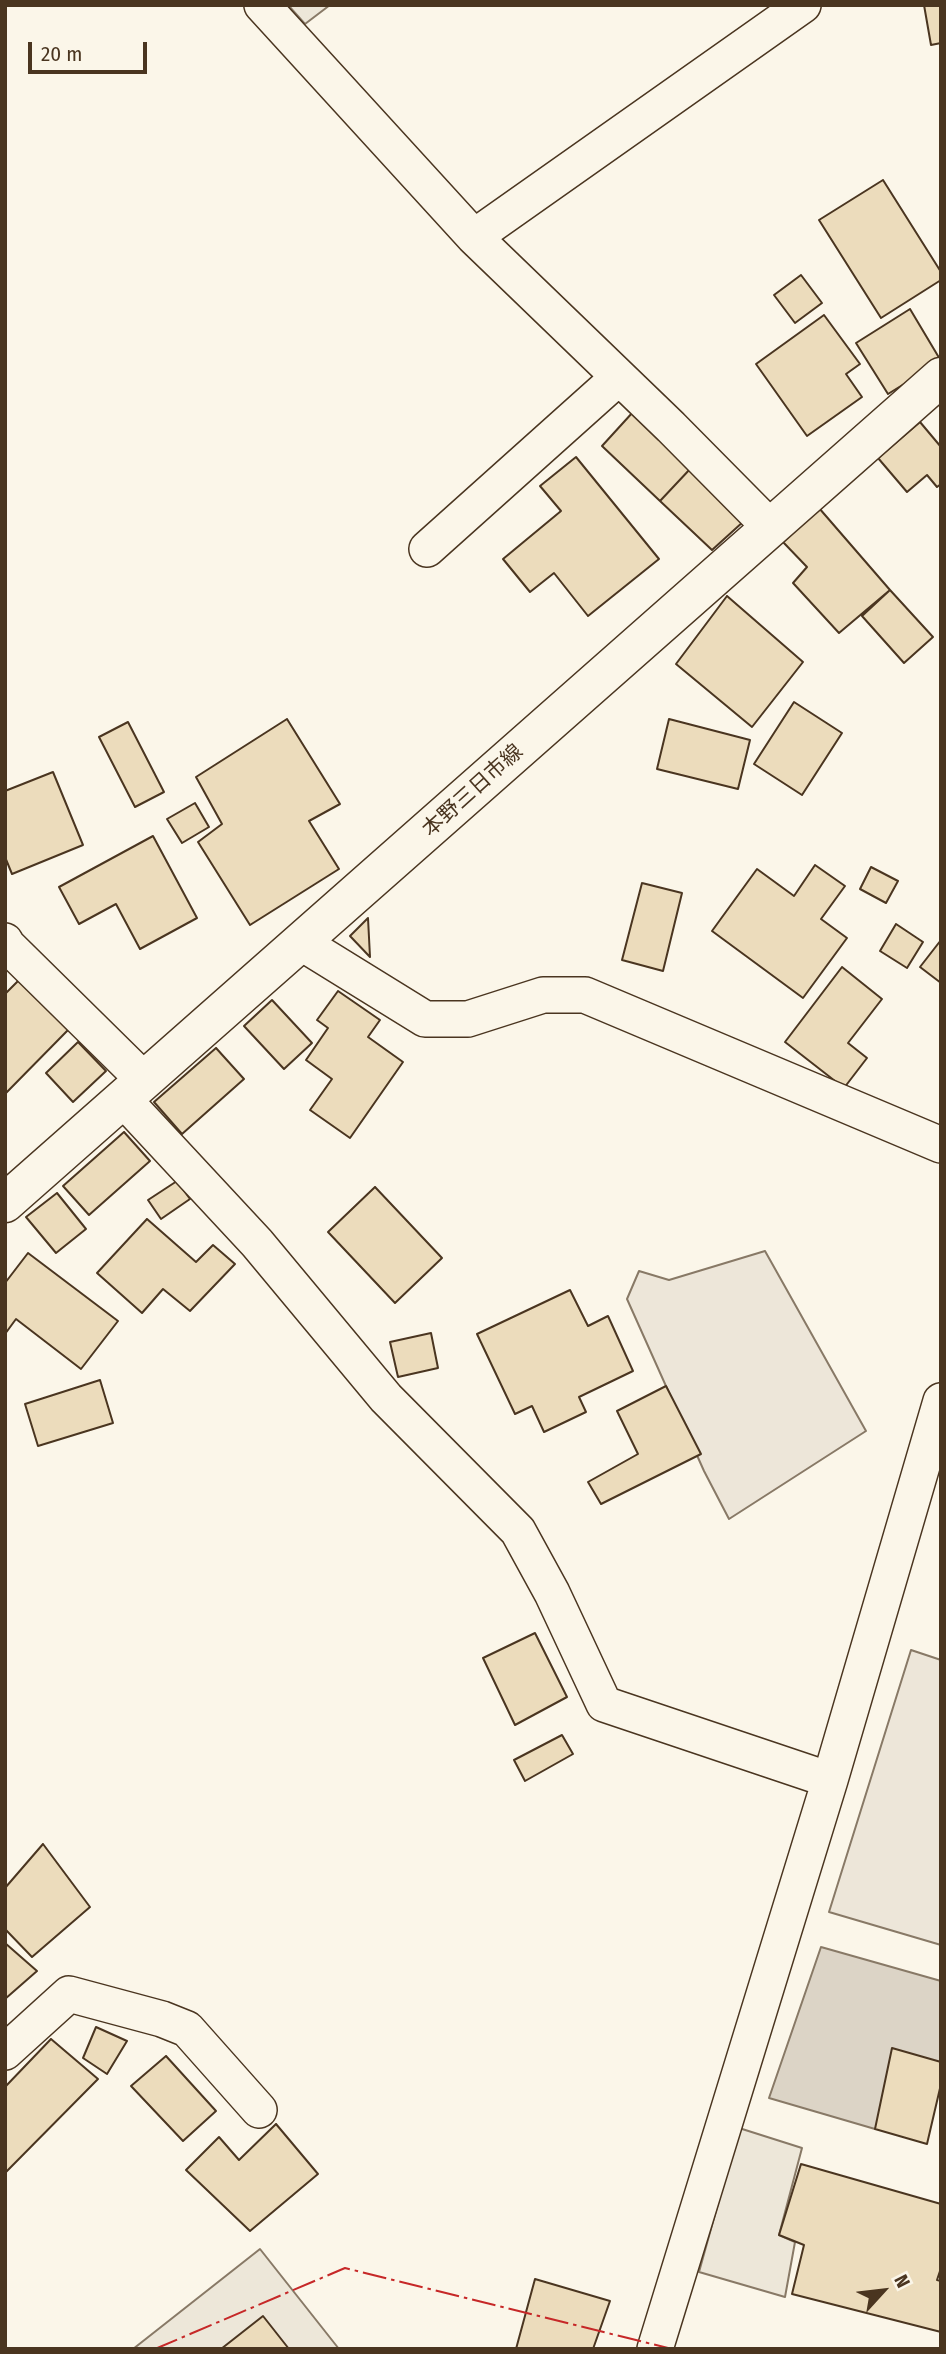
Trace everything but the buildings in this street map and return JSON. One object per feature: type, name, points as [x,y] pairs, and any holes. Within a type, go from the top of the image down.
[{"type":"main road","name":"本野三日市線","points":[[5,1203],[941,377]]},
{"type":"street","points":[[262,5],[474,237],[770,527]]},
{"type":"street","points":[[474,237],[803,5]]},
{"type":"street","points":[[427,549],[619,377]]},
{"type":"street","points":[[5,941],[134,1090],[386,1398],[518,1531],[552,1593],[604,1704],[830,1780]]},
{"type":"street","points":[[302,943],[425,1019],[468,1019],[543,995],[585,995],[941,1145]]},
{"type":"street","points":[[655,2349],[830,1780],[941,1401]]},
{"type":"street","points":[[5,2052],[69,1994],[162,2019],[187,2029],[259,2110]]},
{"type":"shaded area","points":[[288,5],[330,5],[305,24]]},
{"type":"shaded area","points":[[765,1251],[866,1431],[729,1519],[704,1471],[627,1299],[639,1271],[669,1280]]},
{"type":"shaded area","points":[[911,1650],[941,1660],[941,1945],[829,1912]]},
{"type":"shaded area","points":[[821,1947],[941,1981],[941,2062],[875,2129],[769,2098]]},
{"type":"shaded area","points":[[739,2128],[802,2148],[779,2235],[795,2242],[785,2297],[699,2272]]},
{"type":"shaded area","points":[[260,2249],[339,2349],[133,2349]]},
{"type":"power","points":[[155,2349],[345,2268],[672,2349]]}]
